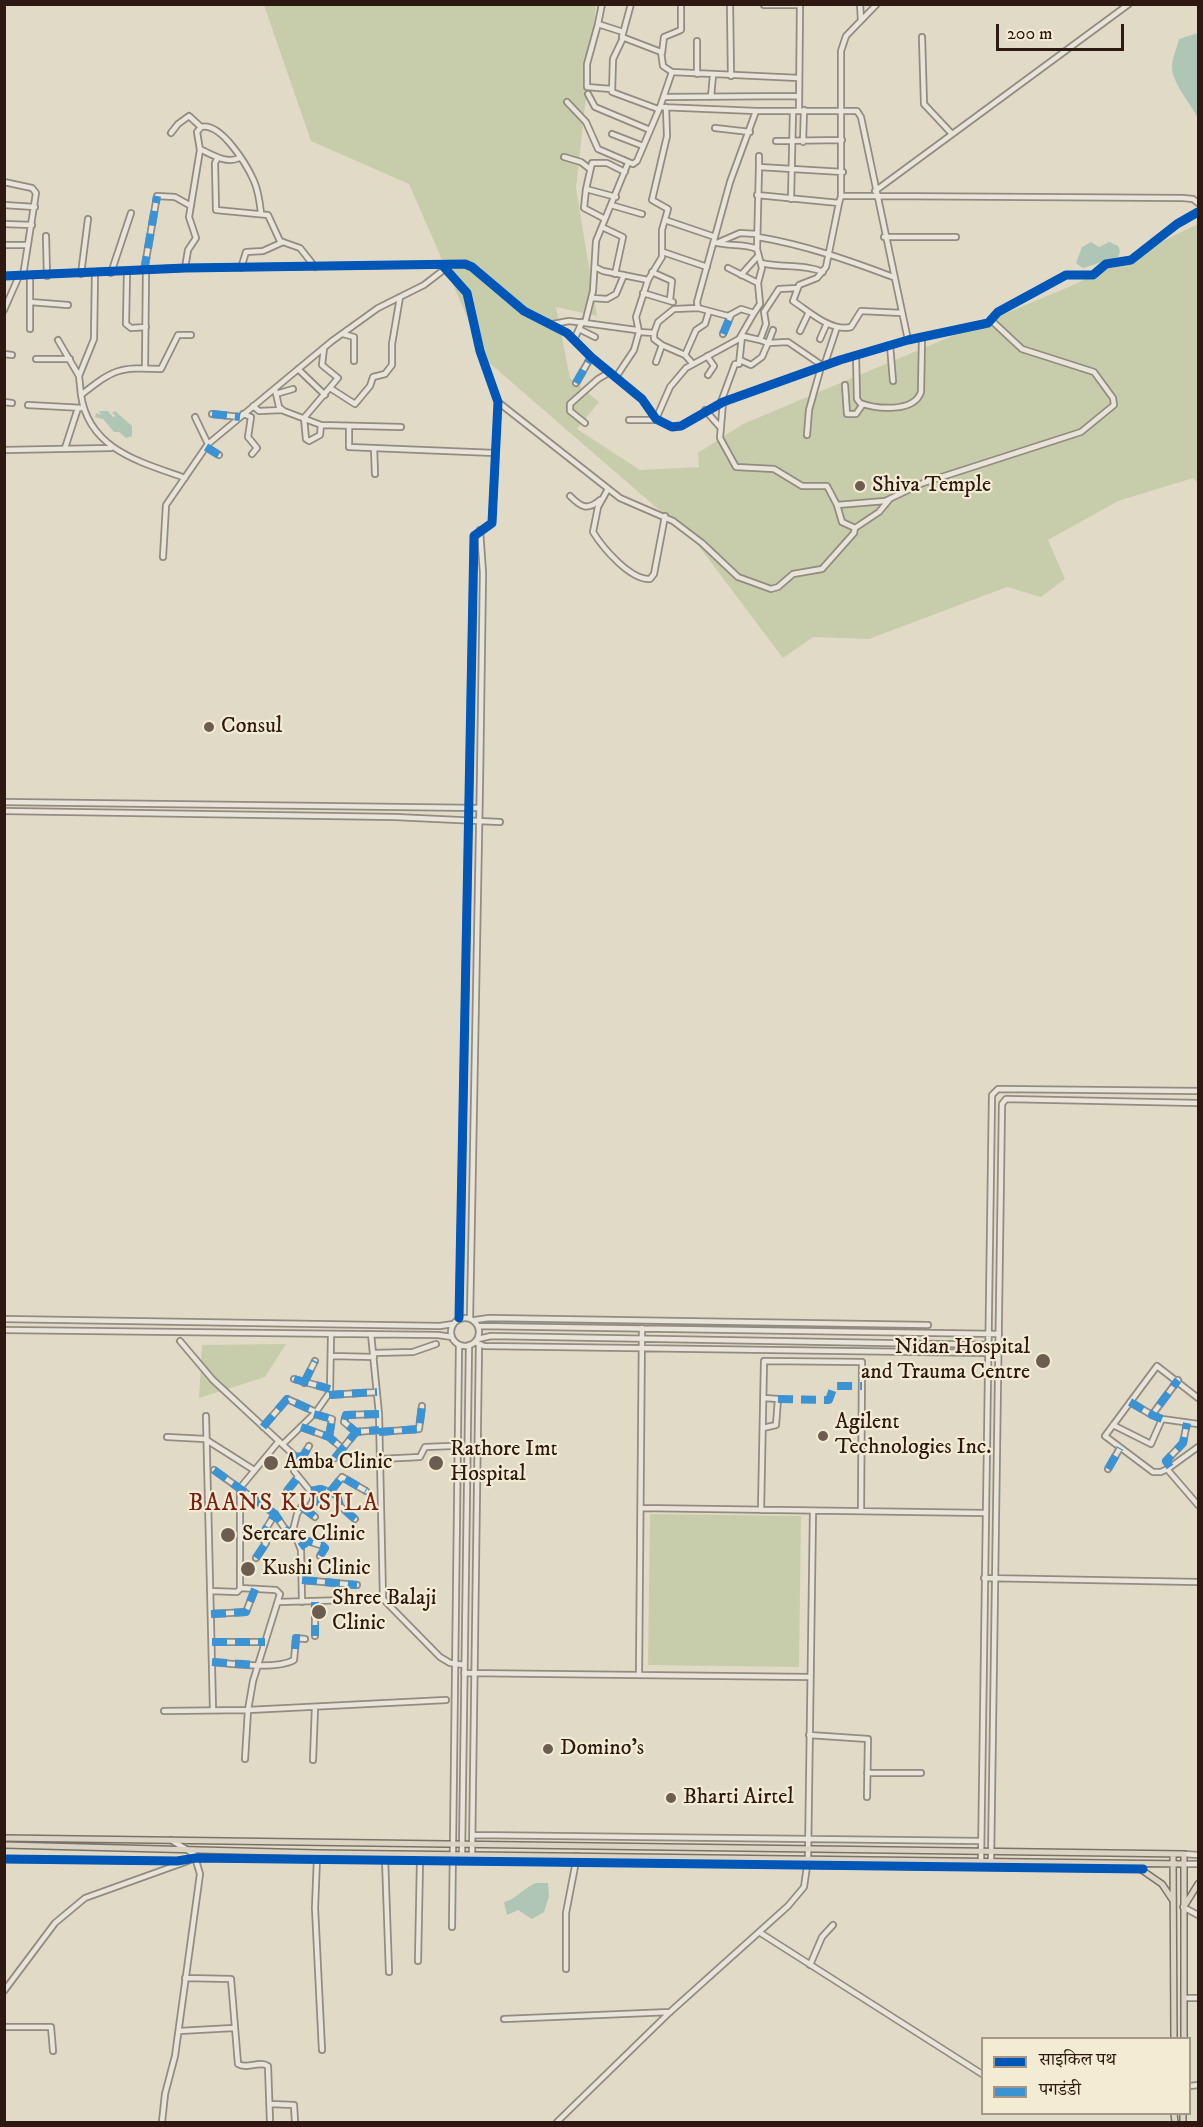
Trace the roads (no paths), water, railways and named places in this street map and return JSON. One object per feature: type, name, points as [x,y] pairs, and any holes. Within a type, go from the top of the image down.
[{"type":"main road","points":[[4,1838],[1184,1854],[1184,2037]]},
{"type":"main road","points":[[154,1840],[154,1847]]},
{"type":"main road","points":[[4,1845],[154,1847],[317,1853],[1184,1864]]},
{"type":"main road","points":[[1173,1854],[1174,2037]]},
{"type":"main road","points":[[1132,1863],[1162,1884],[1173,1904]]},
{"type":"main road","points":[[1183,1907],[1198,1884]]},
{"type":"street","points":[[602,4],[587,64],[587,87],[611,89]]},
{"type":"street","points":[[631,4],[623,35],[613,58],[611,89],[613,93],[659,108],[857,111],[861,117],[884,237],[908,340]]},
{"type":"street","points":[[681,4],[681,30],[664,37],[663,66],[672,72],[799,78]]},
{"type":"street","points":[[730,4],[731,76]]},
{"type":"street","points":[[860,4],[861,20]]},
{"type":"street","points":[[760,340],[766,324],[764,312],[780,289],[798,288],[823,272],[830,254],[842,196],[843,43],[877,4]]},
{"type":"street","points":[[876,193],[1129,4]]},
{"type":"street","points":[[764,5],[800,5],[798,96],[802,110],[803,142]]},
{"type":"street","points":[[598,24],[662,53]]},
{"type":"street","points":[[922,37],[924,104],[952,134]]},
{"type":"street","points":[[697,41],[697,74]]},
{"type":"street","points":[[567,102],[586,122],[598,149],[628,163],[637,161],[672,72]]},
{"type":"street","points":[[711,97],[713,75]]},
{"type":"street","points":[[588,94],[595,107],[650,129]]},
{"type":"street","points":[[777,111],[778,96]]},
{"type":"street","points":[[664,97],[798,96]]},
{"type":"street","points":[[616,377],[634,350],[638,331],[636,317],[643,293],[663,252],[662,234],[668,207],[652,200],[667,136],[666,107]]},
{"type":"street","points":[[699,308],[697,302],[730,182],[756,111]]},
{"type":"street","points":[[791,199],[793,111]]},
{"type":"street","points":[[171,133],[189,116],[201,127]]},
{"type":"street","points":[[185,268],[188,250],[196,238],[190,221],[200,149],[197,132],[201,127],[206,126],[216,130],[234,147],[255,183],[261,213]]},
{"type":"street","points":[[715,128],[750,132]]},
{"type":"street","points":[[612,134],[643,146]]},
{"type":"street","points":[[776,141],[842,140]]},
{"type":"street","points":[[200,149],[217,159],[239,158]]},
{"type":"street","points":[[741,360],[742,336],[760,304],[758,283],[761,263],[757,249],[759,156]]},
{"type":"street","points":[[564,157],[581,162],[590,169]]},
{"type":"street","points":[[217,159],[215,163],[216,210],[261,213],[268,216],[278,238],[300,248],[315,267]]},
{"type":"street","points":[[605,219],[584,207],[590,169],[593,162],[605,162],[625,172]]},
{"type":"street","points":[[574,340],[592,298],[595,245],[628,163]]},
{"type":"street","points":[[759,167],[843,172]]},
{"type":"street","points":[[4,182],[32,188],[36,199],[21,276],[4,310]]},
{"type":"street","points":[[586,189],[616,197]]},
{"type":"street","points":[[842,196],[876,193],[1100,196],[1183,198],[1193,199],[1198,203]]},
{"type":"street","points":[[757,195],[839,203]]},
{"type":"street","points":[[145,368],[145,271],[157,196],[175,198],[191,206]]},
{"type":"street","points":[[4,205],[35,207]]},
{"type":"street","points":[[611,205],[642,214]]},
{"type":"street","points":[[163,557],[166,505],[207,446],[324,348],[378,308],[427,284],[445,267],[456,263],[472,267],[524,311],[553,324],[642,399],[656,419],[664,425],[677,427],[722,402],[823,366],[908,340],[991,320],[998,312],[1066,275],[1093,275],[1106,264],[1131,260],[1177,224],[1198,212]]},
{"type":"street","points":[[111,273],[131,213]]},
{"type":"street","points":[[81,274],[88,219]]},
{"type":"street","points":[[665,220],[730,246],[746,245],[757,249]]},
{"type":"street","points":[[4,224],[32,225]]},
{"type":"street","points":[[602,227],[623,237],[615,274]]},
{"type":"street","points":[[715,241],[740,233],[757,235],[795,243],[830,254],[893,278]]},
{"type":"street","points":[[46,236],[47,276]]},
{"type":"street","points":[[884,237],[956,237]]},
{"type":"street","points":[[242,268],[246,252],[262,251],[283,242]]},
{"type":"street","points":[[4,245],[28,245]]},
{"type":"street","points":[[663,252],[707,267]]},
{"type":"street","points":[[741,275],[758,256]]},
{"type":"street","points":[[4,276],[30,277],[185,268],[435,263],[445,267],[467,293],[480,351],[498,402],[492,523],[474,536],[459,1318],[453,1324],[440,1326],[4,1319]]},
{"type":"street","points":[[761,263],[781,268],[811,267],[823,272]]},
{"type":"street","points":[[595,267],[615,274],[648,280]]},
{"type":"street","points":[[728,268],[758,283]]},
{"type":"street","points":[[128,272],[126,324],[131,328],[146,327]]},
{"type":"street","points":[[643,293],[672,301],[672,281],[652,272]]},
{"type":"street","points":[[79,376],[94,339],[95,273]]},
{"type":"street","points":[[592,298],[604,299],[616,294],[624,275]]},
{"type":"street","points":[[30,277],[30,329]]},
{"type":"street","points":[[798,288],[794,301],[837,327],[852,327],[861,311],[902,313]]},
{"type":"street","points":[[330,388],[356,404],[370,386],[373,377],[387,373],[392,365],[392,344],[400,297]]},
{"type":"street","points":[[30,302],[68,305]]},
{"type":"street","points":[[760,304],[768,306]]},
{"type":"street","points":[[693,364],[685,355],[654,339],[658,322],[670,311],[699,308],[725,316],[743,309],[764,312]]},
{"type":"street","points":[[685,355],[696,330],[705,324],[709,311]]},
{"type":"street","points":[[800,332],[809,312]]},
{"type":"street","points":[[723,334],[731,315]]},
{"type":"street","points":[[837,505],[889,500],[922,483],[1081,432],[1114,405],[1113,398],[1094,372],[1022,349],[991,320]]},
{"type":"street","points":[[553,324],[569,321],[654,333]]},
{"type":"street","points":[[820,339],[827,323]]},
{"type":"street","points":[[807,435],[809,410],[837,327]]},
{"type":"street","points":[[579,329],[595,337]]},
{"type":"street","points":[[741,360],[753,365],[762,357],[773,330]]},
{"type":"street","points":[[343,334],[354,337],[354,361]]},
{"type":"street","points":[[81,395],[113,371],[161,369],[178,335],[191,335]]},
{"type":"street","points":[[656,419],[670,387],[693,364],[742,336],[768,343],[788,342],[823,366]]},
{"type":"street","points":[[856,355],[857,399],[863,405],[880,408],[911,403],[920,396],[922,337]]},
{"type":"street","points":[[58,340],[79,376],[81,395],[80,408],[65,448]]},
{"type":"street","points":[[656,362],[662,345]]},
{"type":"street","points":[[891,345],[893,381]]},
{"type":"street","points":[[321,425],[320,435],[309,441],[306,439],[304,418],[338,377],[322,366],[324,348]]},
{"type":"street","points":[[4,354],[12,355]]},
{"type":"street","points":[[707,356],[714,366],[708,375]]},
{"type":"street","points":[[576,384],[591,357]]},
{"type":"street","points":[[36,359],[70,358]]},
{"type":"street","points":[[741,360],[735,364],[722,402],[720,427],[720,438],[736,467],[774,469],[802,486],[827,486],[843,523],[855,528]]},
{"type":"street","points":[[298,369],[325,395]]},
{"type":"street","points":[[585,423],[569,407],[598,379],[610,372]]},
{"type":"street","points":[[845,385],[846,414],[856,414],[863,405]]},
{"type":"street","points":[[275,391],[293,389]]},
{"type":"street","points":[[275,391],[283,410]]},
{"type":"street","points":[[4,402],[12,403]]},
{"type":"street","points":[[498,402],[608,489],[632,504],[665,516],[702,543],[738,577],[771,589],[778,587],[793,574],[825,567],[854,533],[855,528],[879,512],[889,500]]},
{"type":"street","points":[[28,405],[80,408],[111,448]]},
{"type":"street","points":[[253,406],[259,411],[283,410],[321,425],[401,427]]},
{"type":"street","points":[[705,410],[720,427]]},
{"type":"street","points":[[212,414],[251,417],[248,437],[257,448],[252,454]]},
{"type":"street","points":[[195,417],[207,446],[219,455]]},
{"type":"street","points":[[629,420],[656,419]]},
{"type":"street","points":[[349,426],[349,447],[495,453]]},
{"type":"street","points":[[4,450],[111,448],[138,461],[185,478]]},
{"type":"street","points":[[374,448],[375,474]]},
{"type":"street","points":[[608,489],[602,499],[593,527],[595,535],[612,558],[644,579],[650,579],[654,574],[665,516]]},
{"type":"street","points":[[570,496],[588,508],[602,499]]},
{"type":"street","points":[[472,1855],[478,1326],[472,1319],[483,573],[480,530]]},
{"type":"street","points":[[4,802],[479,808]]},
{"type":"street","points":[[395,817],[396,807]]},
{"type":"street","points":[[4,811],[395,817],[500,822]]},
{"type":"street","points":[[991,1861],[998,1345],[1004,1100],[998,1089]]},
{"type":"street","points":[[981,1861],[992,1095],[998,1089],[1198,1091]]},
{"type":"street","points":[[1004,1100],[1198,1103]]},
{"type":"street","points":[[459,1318],[881,1324],[928,1322],[928,1332]]},
{"type":"street","points":[[305,1324],[305,1335]]},
{"type":"street","points":[[452,1337],[453,1324]]},
{"type":"street","points":[[881,1324],[881,1332]]},
{"type":"street","points":[[478,1326],[999,1334]]},
{"type":"street","points":[[639,1675],[642,1328]]},
{"type":"street","points":[[4,1330],[438,1335],[452,1337],[459,1345],[452,1927]]},
{"type":"street","points":[[371,1334],[379,1414],[383,1599],[440,1657],[455,1664],[464,1665]]},
{"type":"street","points":[[210,1591],[237,1592],[241,1588],[240,1488],[281,1442],[315,1413],[330,1392],[331,1335]]},
{"type":"street","points":[[459,1345],[469,1345],[490,1336],[987,1343],[998,1345]]},
{"type":"street","points":[[180,1341],[213,1380],[296,1457]]},
{"type":"street","points":[[477,1342],[642,1348],[987,1353]]},
{"type":"street","points":[[331,1356],[413,1352],[436,1344]]},
{"type":"street","points":[[462,1854],[469,1345]]},
{"type":"street","points":[[304,1383],[315,1361]]},
{"type":"street","points":[[761,1510],[764,1361],[862,1362],[861,1511]]},
{"type":"street","points":[[1198,1398],[1178,1380],[1157,1366],[1105,1436],[1153,1472],[1161,1472],[1169,1468],[1198,1447]]},
{"type":"street","points":[[294,1379],[330,1392],[377,1392]]},
{"type":"street","points":[[1152,1415],[1178,1380]]},
{"type":"street","points":[[763,1428],[776,1425],[778,1399],[764,1398]]},
{"type":"street","points":[[263,1427],[287,1399],[331,1418],[329,1437]]},
{"type":"street","points":[[1130,1402],[1162,1419],[1198,1424]]},
{"type":"street","points":[[379,1414],[346,1414],[344,1425],[356,1432],[418,1429],[422,1406]]},
{"type":"street","points":[[206,1416],[213,1710]]},
{"type":"street","points":[[1113,1425],[1151,1444],[1162,1419]]},
{"type":"street","points":[[1187,1423],[1184,1443],[1166,1461],[1198,1505]]},
{"type":"street","points":[[301,1427],[329,1437],[342,1448]]},
{"type":"street","points":[[335,1458],[356,1432]]},
{"type":"street","points":[[167,1437],[205,1439],[254,1470]]},
{"type":"street","points":[[296,1457],[303,1456],[309,1446]]},
{"type":"street","points":[[380,1459],[420,1457],[425,1447],[451,1446]]},
{"type":"street","points":[[1108,1469],[1120,1448]]},
{"type":"street","points":[[296,1457],[294,1470],[321,1504]]},
{"type":"street","points":[[214,1470],[274,1514],[285,1529],[293,1534],[300,1547],[302,1602]]},
{"type":"street","points":[[287,1491],[298,1477]]},
{"type":"street","points":[[330,1492],[342,1477],[366,1491]]},
{"type":"street","points":[[311,1493],[330,1492],[338,1496],[340,1506],[355,1519]]},
{"type":"street","points":[[293,1534],[297,1515],[311,1493]]},
{"type":"street","points":[[302,1507],[315,1517]]},
{"type":"street","points":[[641,1508],[985,1513]]},
{"type":"street","points":[[557,2122],[670,2012],[800,1893],[808,1867],[813,1511]]},
{"type":"street","points":[[256,1558],[266,1544],[261,1537],[274,1514]]},
{"type":"street","points":[[300,1547],[308,1541],[323,1546],[325,1548],[320,1556]]},
{"type":"street","points":[[984,1578],[1198,1582]]},
{"type":"street","points":[[302,1580],[357,1585]]},
{"type":"street","points":[[241,1588],[278,1591],[278,1602],[258,1665],[248,1710],[245,1759]]},
{"type":"street","points":[[211,1614],[246,1612],[255,1590]]},
{"type":"street","points":[[278,1602],[383,1599]]},
{"type":"street","points":[[315,1602],[315,1636]]},
{"type":"street","points":[[212,1662],[258,1665],[290,1662],[294,1660],[296,1638],[305,1639]]},
{"type":"street","points":[[212,1642],[265,1642]]},
{"type":"street","points":[[464,1673],[809,1677]]},
{"type":"street","points":[[164,1711],[248,1710],[446,1700]]},
{"type":"street","points":[[313,1760],[315,1707]]},
{"type":"street","points":[[809,1735],[867,1738],[867,1797]]},
{"type":"street","points":[[867,1773],[921,1773]]},
{"type":"street","points":[[472,1835],[808,1837],[981,1841]]},
{"type":"street","points":[[162,2122],[165,2094],[179,2031],[200,1883],[200,1866],[196,1858],[170,1839]]},
{"type":"street","points":[[317,1853],[315,1908],[322,2050]]},
{"type":"street","points":[[385,1853],[388,1972]]},
{"type":"street","points":[[1184,1854],[1198,1855]]},
{"type":"street","points":[[566,1969],[566,1911],[577,1856]]},
{"type":"street","points":[[4,1991],[55,1923],[86,1898],[196,1858]]},
{"type":"street","points":[[4,1859],[177,1861],[196,1858],[808,1867],[1143,1869]]},
{"type":"street","points":[[418,1960],[420,1862]]},
{"type":"street","points":[[1184,1864],[1198,1864]]},
{"type":"street","points":[[1183,1907],[1198,1915]]},
{"type":"street","points":[[810,1965],[822,1937],[833,1925]]},
{"type":"street","points":[[759,1932],[981,2073]]},
{"type":"street","points":[[185,1978],[231,1978],[233,2028],[239,2066],[264,2064],[268,2066],[270,2122]]},
{"type":"street","points":[[1184,1998],[1198,1998]]},
{"type":"street","points":[[504,2019],[670,2012]]},
{"type":"street","points":[[4,2027],[51,2027],[52,2051]]},
{"type":"street","points":[[179,2031],[233,2028]]},
{"type":"street","points":[[271,2104],[294,2105],[295,2122]]},
{"type":"place","name":"Shiva Temple","points":[[860,486]]},
{"type":"place","name":"Consul","points":[[209,727]]},
{"type":"place","name":"Nidan Hospital and Trauma Centre","points":[[1043,1361]]},
{"type":"place","name":"Agilent Technologies Inc.","points":[[823,1436]]},
{"type":"place","name":"Amba Clinic","points":[[271,1463]]},
{"type":"place","name":"Rathore Imt Hospital","points":[[436,1463]]},
{"type":"place","name":"Sercare Clinic","points":[[228,1535]]},
{"type":"place","name":"Kushi Clinic","points":[[248,1569]]},
{"type":"place","name":"Shree Balaji Clinic","points":[[319,1612]]},
{"type":"place","name":"Domino's","points":[[548,1749]]},
{"type":"place","name":"Bharti Airtel","points":[[671,1798]]},
{"type":"district","name":"BAANS KUSJLA","points":[[284,1505]]}]
